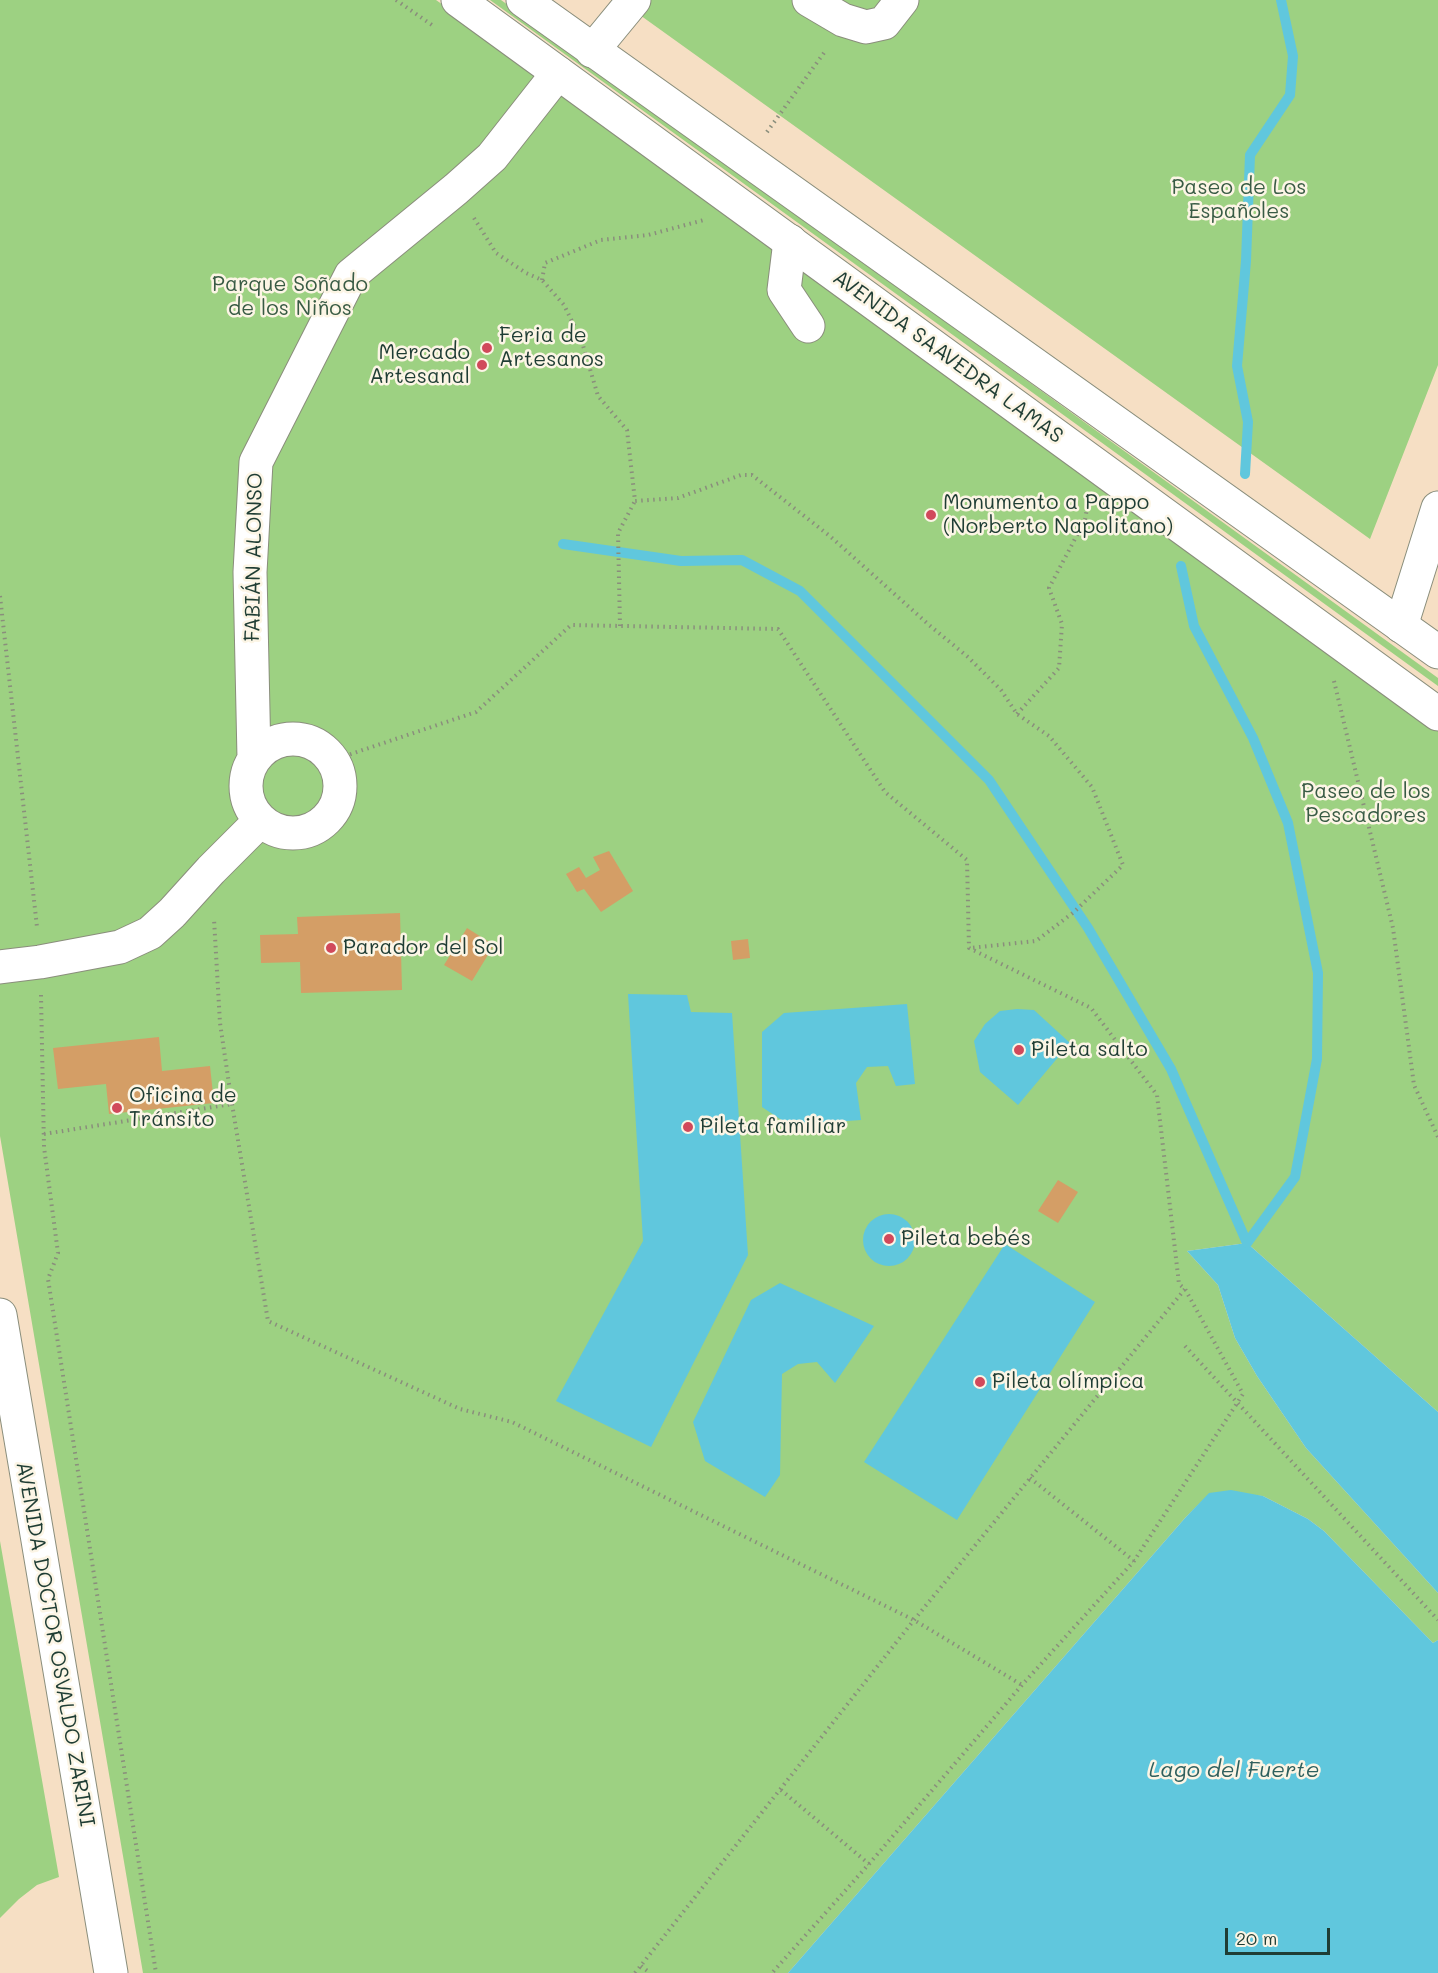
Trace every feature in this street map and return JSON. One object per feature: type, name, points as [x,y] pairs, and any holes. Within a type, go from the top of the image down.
[{"type":"main road","name":"AVENIDA SAAVEDRA LAMAS","points":[[458,0],[1438,714]]},
{"type":"main road","name":"AVENIDA SAAVEDRA LAMAS","points":[[523,0],[1438,652]]},
{"type":"main road","points":[[584,44],[604,0]]},
{"type":"main road","points":[[584,44],[634,0]]},
{"type":"main road","points":[[809,0],[843,20],[866,27],[884,23],[902,0]]},
{"type":"main road","name":"FABIÁN ALONSO","points":[[260,821],[248,802],[246,779],[254,758],[250,572],[256,462],[351,275],[492,157],[558,73]]},
{"type":"main road","points":[[790,241],[784,290],[807,326]]},
{"type":"main road","points":[[1401,626],[1437,516]]},
{"type":"main road","points":[[0,967],[120,947],[150,933],[260,821],[280,832],[303,834],[324,823],[338,805],[341,782],[333,760],[317,744],[295,738],[272,743],[254,758]]},
{"type":"main road","name":"AVENIDA DOCTOR OSVALDO ZARINI","points":[[0,1315],[111,1973]]},
{"type":"path","points":[[456,189],[496,253],[526,273],[542,280],[564,304],[582,342],[598,396],[627,430],[635,501],[618,533],[620,626]]},
{"type":"path","points":[[635,501],[678,498],[741,475],[752,475],[831,537],[968,657],[1001,690],[1017,714],[1049,736],[1092,787],[1123,864],[1074,912],[1036,941],[969,948]]},
{"type":"path","points":[[1017,714],[1059,669],[1062,624],[1049,588],[1085,520],[1090,492]]},
{"type":"path","points":[[0,597],[40,962],[44,1134],[58,1253],[48,1279],[156,1973]]},
{"type":"path","points":[[333,760],[476,712],[571,625],[778,629],[885,792],[968,860],[969,948]]},
{"type":"path","points":[[1333,677],[1393,928],[1414,1085],[1438,1137]]},
{"type":"path","points":[[211,870],[220,1023],[268,1321],[460,1409],[512,1422],[914,1620],[1022,1684]]},
{"type":"path","points":[[772,1973],[1022,1684],[1134,1561],[1243,1394],[1185,1289],[1179,1284],[1157,1095],[1091,1008],[969,948]]},
{"type":"path","points":[[44,1134],[232,1104]]},
{"type":"path","points":[[635,1973],[914,1620],[1185,1289]]},
{"type":"path","points":[[1185,1346],[1438,1620]]},
{"type":"path","points":[[1030,1478],[1134,1561]]},
{"type":"path","points":[[781,1790],[868,1864]]},
{"type":"path","points":[[641,1966],[650,1973]]},
{"type":"green space","points":[[0,0],[436,0],[762,231],[1438,728],[1438,1412],[1247,1243],[1187,1251],[1218,1285],[1235,1338],[1257,1376],[1306,1448],[1438,1593],[1438,1640],[1433,1643],[1324,1531],[1308,1519],[1263,1496],[1210,1493],[1185,1518],[788,1973],[143,1973],[0,1136]]},
{"type":"green space","points":[[490,0],[501,0],[1438,678],[1438,686]]},
{"type":"green space","name":"Paseo de Los Españoles","points":[[619,0],[1438,0],[1438,365],[1370,539]]},
{"type":"green space","points":[[0,1541],[59,1877],[37,1885],[0,1918]]},
{"type":"water","name":"Pileta familiar","points":[[628,994],[687,995],[691,1012],[732,1013],[748,1255],[651,1447],[556,1401],[643,1241]]},
{"type":"water","points":[[907,1004],[915,1084],[896,1086],[888,1066],[867,1067],[856,1083],[861,1120],[789,1125],[762,1107],[762,1032],[784,1013]]},
{"type":"water","name":"Pileta salto","points":[[1034,1010],[1070,1043],[1018,1105],[980,1072],[974,1041],[985,1024],[1000,1011]]},
{"type":"water","name":"Pileta bebés","points":[[884,1214],[894,1214],[908,1221],[915,1240],[908,1259],[894,1266],[884,1266],[874,1262],[867,1255],[863,1245],[863,1235],[867,1225],[874,1218]]},
{"type":"water","points":[[1247,1243],[1438,1412],[1438,1593],[1306,1448],[1257,1376],[1235,1338],[1218,1285],[1187,1251]]},
{"type":"water","name":"Pileta olímpica","points":[[1005,1244],[1095,1302],[957,1520],[864,1462]]},
{"type":"water","points":[[780,1283],[874,1326],[835,1383],[817,1362],[798,1364],[782,1374],[780,1475],[765,1497],[705,1461],[693,1422],[751,1300]]},
{"type":"water","name":"Lago del Fuerte","points":[[1231,1490],[1263,1496],[1308,1519],[1324,1531],[1433,1643],[1438,1640],[1438,1973],[788,1973],[1185,1518],[1209,1493]]},
{"type":"building","points":[[609,851],[633,891],[601,912],[584,889],[577,892],[566,874],[579,867],[586,878],[600,870],[593,857]]},
{"type":"building","name":"Parador del Sol","points":[[400,913],[402,990],[301,993],[300,962],[261,963],[260,935],[298,934],[297,917]]},
{"type":"building","points":[[467,928],[494,945],[472,981],[444,965]]},
{"type":"building","points":[[748,939],[750,958],[733,960],[731,941]]},
{"type":"building","points":[[159,1037],[162,1071],[210,1066],[214,1103],[109,1114],[106,1084],[58,1089],[53,1048]]},
{"type":"building","points":[[1058,1180],[1078,1192],[1058,1223],[1038,1211]]},
{"type":"waterway","points":[[1245,474],[1248,422],[1237,366],[1246,261],[1250,155],[1290,95],[1293,56],[1281,0]]},
{"type":"waterway","points":[[563,544],[681,561],[742,560],[800,591],[989,780],[1088,928],[1171,1069],[1247,1243]]},
{"type":"waterway","points":[[1181,566],[1194,626],[1253,738],[1288,823],[1318,973],[1317,1059],[1295,1177],[1247,1243]]},
{"type":"place","name":"Feria de Artesanos","points":[[487,348]]},
{"type":"place","name":"Mercado Artesanal","points":[[482,365]]},
{"type":"place","name":"Monumento a Pappo (Norberto Napolitano)","points":[[931,515]]},
{"type":"place","name":"Parador del Sol","points":[[331,948]]},
{"type":"place","name":"Pileta salto","points":[[1019,1050]]},
{"type":"place","name":"Oficina de Tránsito","points":[[117,1108]]},
{"type":"place","name":"Pileta familiar","points":[[688,1127]]},
{"type":"place","name":"Pileta bebés","points":[[889,1239]]},
{"type":"place","name":"Pileta olímpica","points":[[980,1382]]},
{"type":"park label","name":"Parque Soñado de los Niños","points":[[290,297]]},
{"type":"park label","name":"Paseo de los Pescadores","points":[[1366,804]]}]
